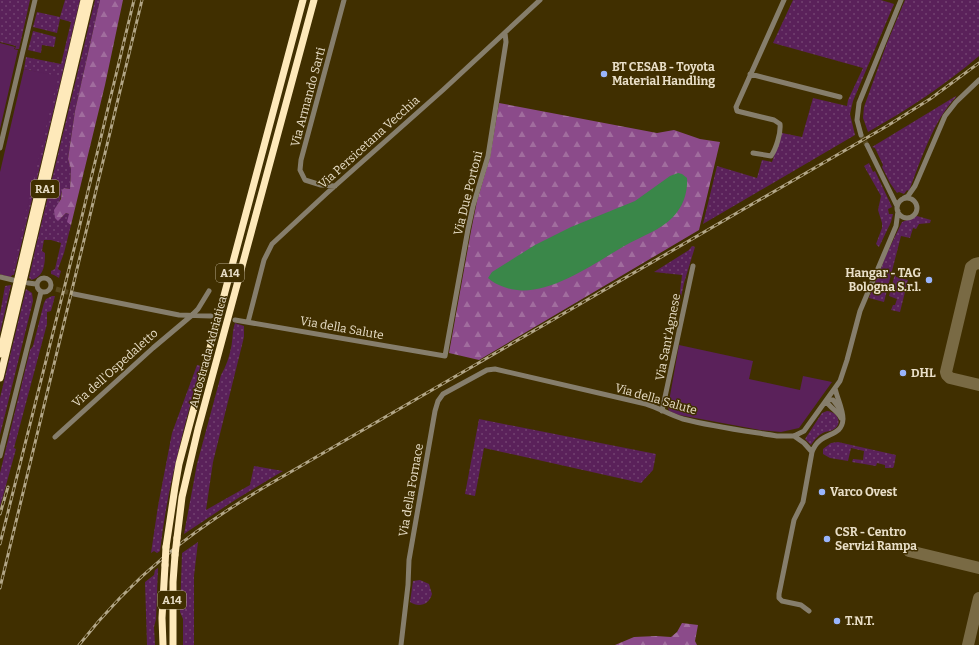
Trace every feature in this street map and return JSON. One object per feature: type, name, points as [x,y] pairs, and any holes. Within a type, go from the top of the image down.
[{"type":"highway","name":"RA1","points":[[0,354],[84,0]]},
{"type":"highway","name":"RA1","points":[[0,378],[90,0]]},
{"type":"highway","name":"Autostrada Adriatica","points":[[163,645],[163,603],[166,547],[179,464],[304,0]]},
{"type":"highway","name":"Autostrada Adriatica","points":[[173,645],[173,588],[182,497],[198,429],[314,0]]},
{"type":"street","points":[[0,148],[35,0]]},
{"type":"street","name":"Via Armando Sarti","points":[[335,186],[322,186],[305,180],[301,175],[300,170],[344,0]]},
{"type":"street","name":"Via Persicetana Vecchia","points":[[248,322],[264,260],[268,249],[276,239],[540,0]]},
{"type":"street","points":[[753,154],[771,156],[780,126],[779,122],[737,110],[737,104],[784,0]]},
{"type":"street","points":[[861,135],[856,114],[858,103],[901,0]]},
{"type":"street","name":"Via Due Portoni","points":[[445,356],[468,229],[473,206],[488,156],[505,46],[505,33]]},
{"type":"street","points":[[750,74],[840,97]]},
{"type":"street","points":[[812,452],[804,443],[794,436],[804,431],[835,388],[844,371],[862,305],[896,226],[898,208],[903,199],[908,196],[915,186],[946,116],[956,102],[979,80]]},
{"type":"street","points":[[867,145],[892,193],[902,216],[908,218]]},
{"type":"street","points":[[322,186],[327,193]]},
{"type":"street","points":[[914,201],[915,186]]},
{"type":"street","points":[[892,193],[903,199],[910,198],[917,205],[917,210],[914,215],[903,219],[896,226]]},
{"type":"street","name":"Via Sant'Agnese","points":[[662,411],[693,266]]},
{"type":"street","points":[[0,277],[13,280]]},
{"type":"street","points":[[36,284],[39,280],[46,278],[51,282],[53,288],[48,291],[41,292]]},
{"type":"street","points":[[28,283],[36,284]]},
{"type":"street","points":[[36,284],[37,288],[41,292]]},
{"type":"street","points":[[191,316],[198,309],[209,291]]},
{"type":"street","points":[[0,456],[41,292]]},
{"type":"street","points":[[74,294],[174,314],[211,316]]},
{"type":"street","name":"Via dell'Ospedaletto","points":[[55,437],[153,348],[191,316]]},
{"type":"street","name":"Via della Salute","points":[[235,320],[445,356]]},
{"type":"street","name":"Via della Salute","points":[[491,369],[499,369],[646,404],[675,416],[696,422],[777,436],[794,436]]},
{"type":"street","name":"Via della Fornace","points":[[401,645],[408,585],[409,560],[437,404],[443,394],[491,369]]},
{"type":"street","points":[[809,611],[801,605],[782,601],[779,594],[794,520],[803,502],[812,452],[819,440],[838,432],[842,423],[841,410],[835,388]]},
{"type":"street","points":[[827,400],[833,400],[841,410]]},
{"type":"street","points":[[827,400],[829,406],[840,416],[842,423]]},
{"type":"shaded area","points":[[0,0],[30,0],[19,49],[15,49],[16,46],[0,42]]},
{"type":"shaded area","points":[[65,0],[80,0],[14,275],[11,277],[0,274],[48,75],[24,69],[26,57],[61,64],[71,22],[60,19],[57,33],[33,27],[37,12],[60,17]]},
{"type":"shaded area","points":[[95,0],[100,0],[75,111],[68,159],[71,169],[70,189],[64,188],[61,193],[59,203],[56,207],[61,218],[66,213],[69,214],[71,225],[64,253],[58,269],[61,271],[59,278],[51,274],[51,271],[55,269],[61,243],[51,240],[44,240],[42,251],[45,253],[43,270],[39,276],[31,280],[29,278],[35,250]]},
{"type":"shaded area","points":[[793,0],[881,0],[894,4],[853,101],[850,114],[855,135],[703,224],[717,166],[757,178],[762,160],[772,162],[782,133],[802,137],[813,98],[847,106],[848,100],[863,68],[773,43]]},
{"type":"shaded area","points":[[905,0],[979,0],[979,56],[925,97],[868,132],[863,118],[864,107],[887,43]]},
{"type":"shaded area","points":[[33,31],[56,37],[54,47],[42,45],[41,53],[28,50]]},
{"type":"shaded area","points":[[0,43],[15,47],[14,49],[18,50],[0,129]]},
{"type":"shaded area","points":[[24,69],[58,76],[11,277],[0,274],[0,172]]},
{"type":"shaded area","points":[[956,96],[941,117],[928,141],[909,191],[907,190],[904,194],[899,192],[897,193],[882,167],[883,165],[875,148],[872,147]]},
{"type":"shaded area","points":[[869,163],[873,172],[875,171],[892,207],[888,209],[889,214],[893,214],[891,222],[879,247],[876,244],[882,228],[878,210],[881,196],[864,166]]},
{"type":"shaded area","points":[[678,173],[687,178],[687,189],[677,213],[668,222],[657,229],[626,245],[583,271],[551,285],[534,289],[519,290],[504,287],[488,278],[492,272],[535,245],[571,227],[635,201],[670,176]]},
{"type":"shaded area","points":[[917,216],[931,220],[930,223],[919,224],[916,229],[913,228],[910,238],[901,236],[884,302],[869,298],[887,253],[902,222]]},
{"type":"shaded area","points":[[692,246],[695,247],[684,283],[677,316],[682,275],[654,272],[689,250]]},
{"type":"shaded area","points":[[895,274],[896,277],[908,280],[900,312],[891,310],[897,299],[889,296]]},
{"type":"shaded area","points":[[11,285],[0,333],[0,314],[5,286]]},
{"type":"shaded area","points":[[26,289],[32,293],[33,301],[0,435],[0,398]]},
{"type":"shaded area","points":[[55,296],[51,311],[47,312],[47,324],[0,507],[0,473],[30,350],[33,346],[44,303],[46,299]]},
{"type":"shaded area","points":[[235,323],[244,326],[244,337],[213,462],[206,510],[250,485],[254,466],[283,471],[235,500],[184,534],[197,464],[221,375],[226,365],[232,345]]},
{"type":"shaded area","points":[[679,345],[753,361],[749,379],[800,390],[803,376],[832,382],[799,428],[781,432],[760,430],[679,415],[669,411],[668,407]]},
{"type":"shaded area","points":[[197,365],[201,366],[182,435],[167,504],[160,551],[157,553],[154,551],[151,553],[158,506],[172,433]]},
{"type":"shaded area","points":[[827,411],[833,413],[838,418],[839,421],[837,427],[823,433],[815,439],[811,445],[805,439],[822,413]]},
{"type":"shaded area","points":[[479,419],[656,454],[653,470],[641,483],[484,448],[475,496],[465,494]]},
{"type":"shaded area","points":[[838,442],[896,455],[894,466],[893,468],[885,468],[885,465],[877,463],[876,466],[852,462],[853,459],[863,460],[864,451],[851,448],[848,461],[830,458],[823,454],[823,449],[831,443]]},
{"type":"shaded area","points":[[198,542],[194,576],[194,645],[183,645],[183,619],[180,612],[182,553]]},
{"type":"shaded area","points":[[158,568],[156,619],[154,627],[155,645],[147,645],[145,582],[154,575],[155,570]]},
{"type":"shaded area","points":[[420,580],[429,584],[432,594],[429,601],[417,605],[410,602],[413,581]]},
{"type":"green space","points":[[100,0],[123,0],[105,85],[71,225],[67,222],[69,214],[66,213],[58,221],[55,218],[54,210],[61,199],[62,190],[64,188],[70,189],[71,169],[68,159],[75,111]]},
{"type":"green space","points":[[499,103],[657,133],[674,130],[700,139],[720,142],[699,230],[479,360],[449,353],[477,201],[490,157]]},
{"type":"green space","points":[[682,623],[698,625],[695,641],[697,645],[615,645],[634,637],[671,637],[677,632]]},
{"type":"taxiway","points":[[979,263],[971,267],[946,372],[950,378],[979,385]]},
{"type":"taxiway","points":[[909,551],[979,568]]},
{"type":"taxiway","points":[[968,645],[979,598]]},
{"type":"tunnel","points":[[861,135],[867,145]]},
{"type":"tunnel","points":[[56,289],[74,294]]},
{"type":"railway","points":[[0,544],[77,237],[134,0]]},
{"type":"railway","points":[[0,588],[142,0]]},
{"type":"railway","points":[[79,645],[121,597],[143,575],[189,537],[240,502],[887,126],[930,99],[979,63]]},
{"type":"railway","points":[[0,514],[8,487]]},
{"type":"place","name":"BT CESAB - Toyota Material Handling","points":[[604,74]]},
{"type":"place","name":"Hangar - TAG Bologna S.r.l.","points":[[929,280]]},
{"type":"place","name":"DHL","points":[[903,373]]},
{"type":"place","name":"Varco Ovest","points":[[822,492]]},
{"type":"place","name":"CSR - Centro Servizi Rampa","points":[[827,539]]},
{"type":"place","name":"T.N.T.","points":[[837,621]]}]
